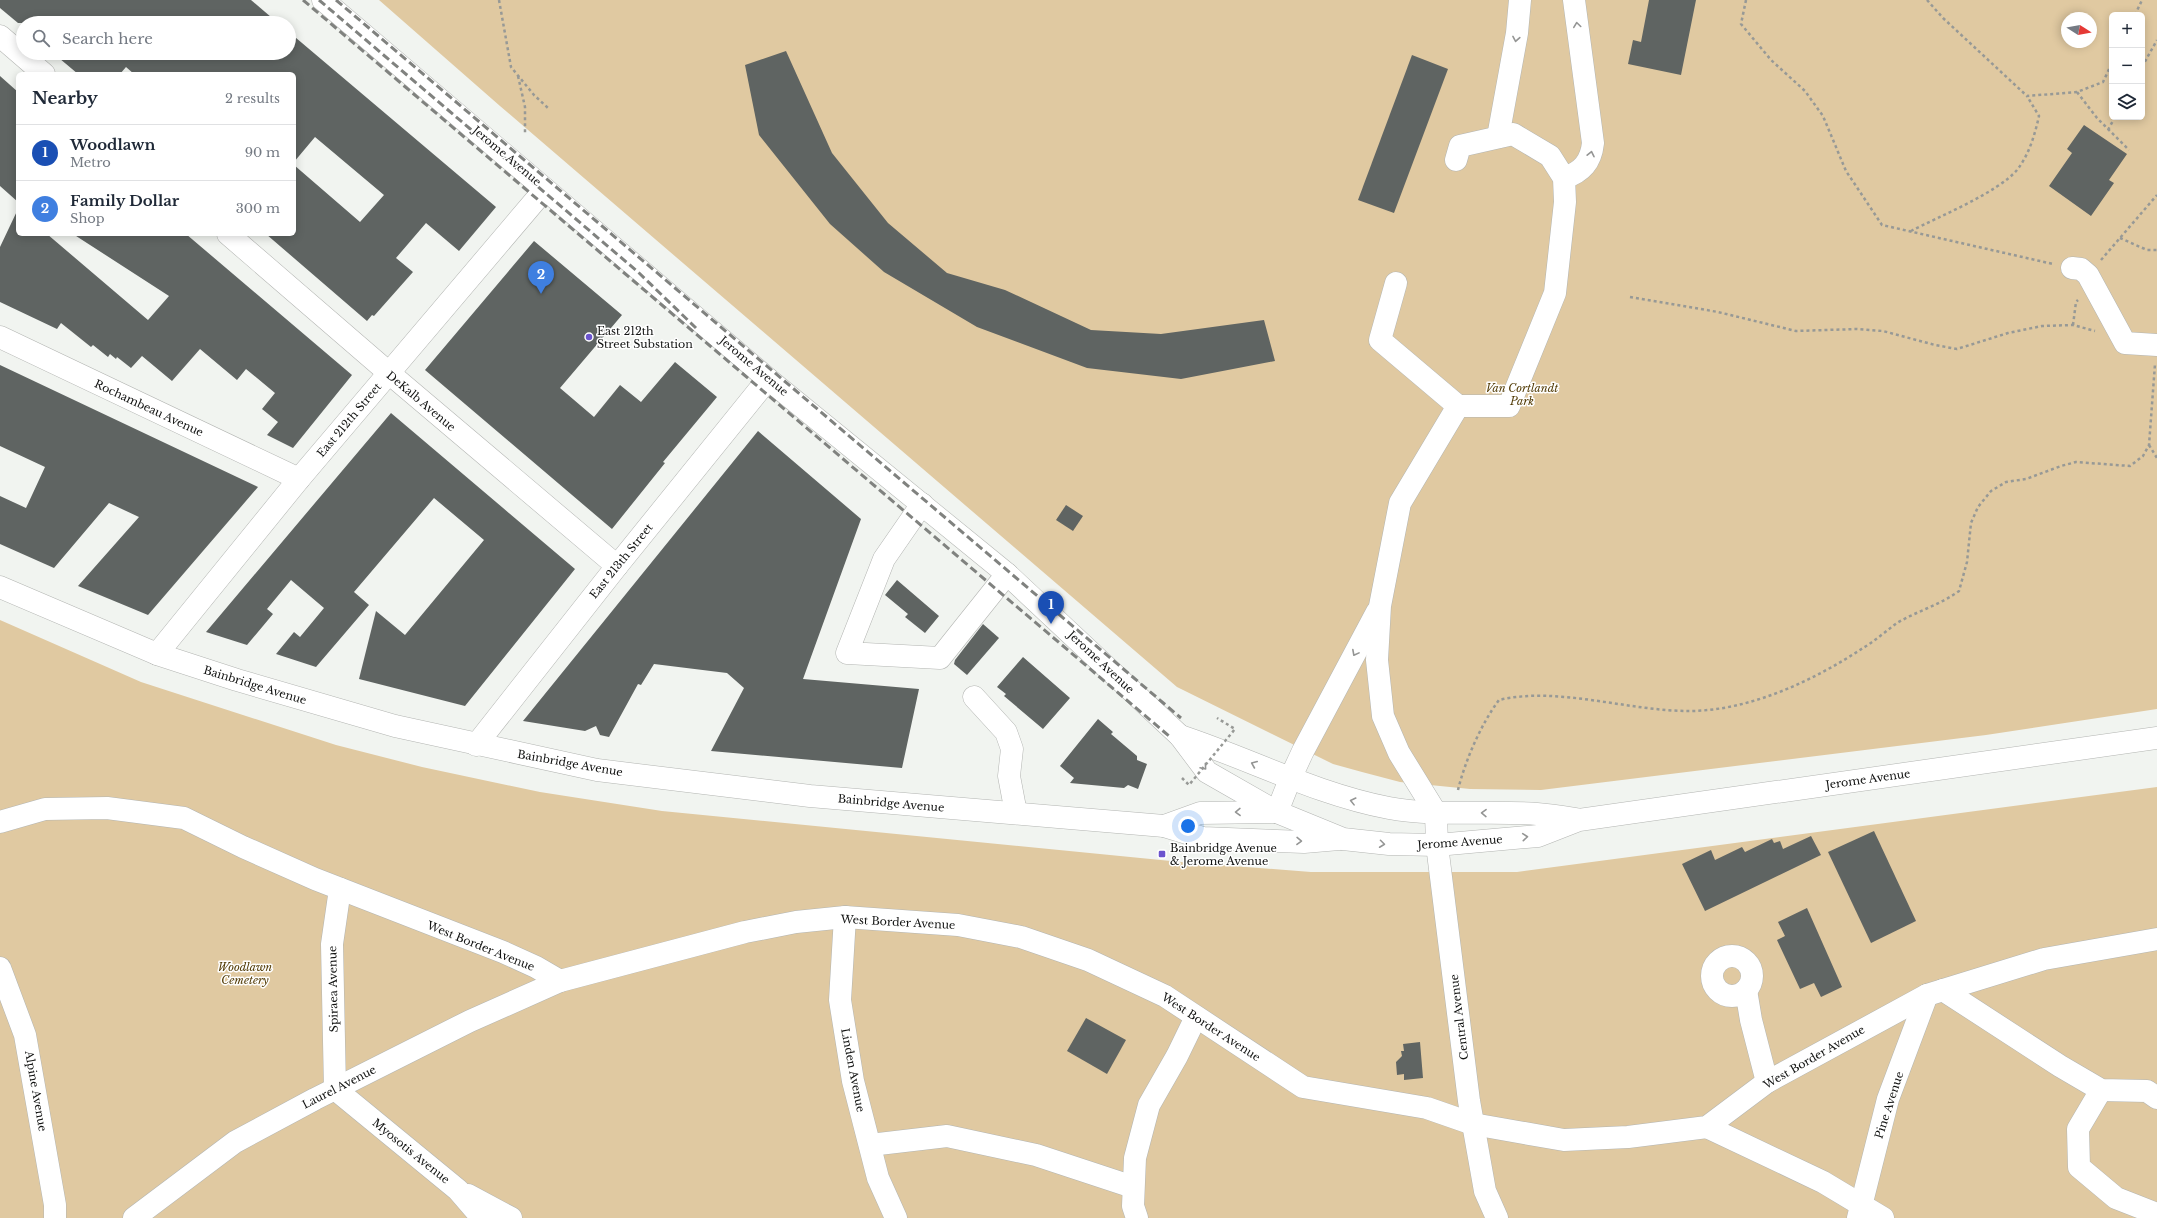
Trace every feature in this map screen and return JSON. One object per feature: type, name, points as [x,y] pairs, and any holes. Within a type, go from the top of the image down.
[{"type":"main road","name":"Jerome Avenue","points":[[323,0],[768,379],[1007,574],[1180,736],[1207,772],[1277,812],[1343,839],[1389,844],[1437,845],[1538,836],[1578,820],[2157,738]]},
{"type":"main road","points":[[1498,137],[1517,33],[1520,0]]},
{"type":"main road","points":[[1564,178],[1573,175],[1590,161],[1593,143],[1574,0]]},
{"type":"main road","points":[[0,36],[16,50]]},
{"type":"main road","points":[[28,60],[42,72]]},
{"type":"main road","points":[[1396,284],[1380,340],[1458,406],[1509,406],[1555,293],[1565,202],[1564,178],[1550,156],[1513,134],[1460,146],[1456,160]]},
{"type":"main road","name":"East 212th Street","points":[[157,654],[299,479],[545,189]]},
{"type":"main road","name":"DeKalb Avenue","points":[[230,236],[389,373],[617,566]]},
{"type":"main road","points":[[2080,272],[2125,343],[2156,354]]},
{"type":"main road","name":"Rochambeau Avenue","points":[[0,337],[299,479]]},
{"type":"main road","name":"East 213th Street","points":[[476,745],[617,566],[768,379]]},
{"type":"main road","points":[[1436,813],[1399,753],[1383,716],[1377,660],[1380,606],[1400,503],[1458,406]]},
{"type":"main road","points":[[922,504],[884,559],[847,653],[940,658],[1007,574]]},
{"type":"main road","name":"Bainbridge Avenue","points":[[0,587],[157,654],[316,704],[395,726],[476,745],[597,770],[810,796],[1164,826],[1203,838],[1304,842],[1343,839]]},
{"type":"main road","points":[[1277,812],[1302,751],[1380,606]]},
{"type":"main road","points":[[974,697],[1006,732],[1012,749],[1009,776],[1016,813]]},
{"type":"main road","name":"Jerome Avenue","points":[[1180,736],[1223,750],[1290,779],[1350,800],[1391,809],[1436,813],[1536,814],[1578,820]]},
{"type":"main road","name":"West Border Avenue","points":[[0,822],[46,809],[107,808],[184,818],[243,847],[340,889],[503,952],[536,967],[560,981],[745,932],[796,922],[845,917],[958,925],[1021,936],[1102,966],[1165,996],[1303,1087],[1427,1108],[1473,1124],[1564,1140],[1628,1137],[1707,1127],[1767,1082],[1935,992],[2044,958],[2157,938]]},
{"type":"main road","name":"Bainbridge Avenue","points":[[1164,826],[1200,813],[1277,812]]},
{"type":"main road","name":"Central Avenue","points":[[1436,813],[1437,845],[1473,1124],[1485,1191],[1496,1218]]},
{"type":"main road","name":"Spiraea Avenue","points":[[335,1089],[332,944],[340,889]]},
{"type":"main road","name":"Linden Avenue","points":[[845,917],[840,1000],[853,1081],[878,1178],[896,1218]]},
{"type":"main road","name":"Alpine Avenue","points":[[0,968],[25,1035],[54,1198],[55,1218]]},
{"type":"main road","name":"Laurel Avenue","points":[[134,1218],[235,1142],[335,1089],[470,1021],[560,981]]},
{"type":"main road","points":[[1746,990],[1751,1020],[1767,1082]]},
{"type":"main road","points":[[1935,992],[2101,1090],[2147,1091],[2157,1098]]},
{"type":"main road","name":"Pine Avenue","points":[[1860,1212],[1888,1099],[1935,992]]},
{"type":"main road","points":[[1137,1218],[1133,1206],[1135,1158],[1149,1105],[1177,1056],[1196,1017]]},
{"type":"main road","name":"Myosotis Avenue","points":[[335,1089],[458,1190],[482,1218]]},
{"type":"main road","points":[[2101,1090],[2078,1129],[2079,1167],[2116,1198],[2157,1214]]},
{"type":"main road","points":[[1707,1127],[1823,1182],[1860,1212],[1883,1218]]},
{"type":"main road","points":[[870,1145],[947,1136],[1036,1155],[1134,1187]]},
{"type":"main road","points":[[458,1190],[511,1218]]},
{"type":"path","points":[[499,0],[508,54],[512,67],[534,95],[548,108]]},
{"type":"path","points":[[1746,0],[1741,24],[1771,60],[1805,91],[1823,116],[1846,171],[1882,225],[2080,272],[2120,238],[2157,196]]},
{"type":"path","points":[[1911,232],[1996,187],[2017,169],[2033,138],[2039,116],[2026,96],[1943,18],[1927,0]]},
{"type":"path","points":[[2136,12],[2142,0]]},
{"type":"path","points":[[2145,62],[2157,40]]},
{"type":"path","points":[[2026,96],[2077,92],[2103,82],[2109,69]]},
{"type":"path","points":[[518,75],[524,107],[524,133]]},
{"type":"path","points":[[2077,92],[2108,130],[2129,150]]},
{"type":"path","points":[[2108,130],[2113,120]]},
{"type":"path","points":[[2120,238],[2147,250],[2157,250]]},
{"type":"path","points":[[1630,297],[1718,312],[1796,331],[1857,329],[1883,331],[1935,345],[1957,349],[2008,332],[2042,326],[2074,325],[2125,343]]},
{"type":"path","points":[[1458,790],[1461,779],[1489,714],[1499,700],[1516,696],[1552,697],[1644,708],[1688,711],[1716,710],[1760,699],[1784,690],[1841,661],[1863,648],[1898,623],[1943,602],[1959,591],[1967,562],[1971,523],[1978,507],[1991,491],[2006,482],[2026,479],[2076,462],[2130,466],[2142,456],[2149,445],[2156,354]]},
{"type":"path","points":[[2149,445],[2157,458]]},
{"type":"path","points":[[1182,778],[1189,785],[1235,729],[1217,718]]},
{"type":"green space","name":"Van Cortlandt Park","points":[[379,0],[2157,0],[2157,709],[1986,735],[1541,790],[1470,789],[1400,782],[1333,764],[1177,687],[500,106]]},
{"type":"green space","name":"Woodlawn Cemetery","points":[[0,620],[141,682],[336,745],[422,767],[540,792],[662,811],[1181,862],[1311,872],[1517,872],[2157,787],[2157,1218],[0,1218]]},
{"type":"building","points":[[0,0],[251,0],[270,16],[16,16],[16,21],[0,8]]},
{"type":"building","points":[[1649,0],[1696,0],[1681,75],[1628,64],[1633,40],[1641,42]]},
{"type":"building","points":[[296,38],[496,207],[459,251],[426,223],[396,258],[413,272],[374,316],[372,315],[367,321],[268,236],[296,236],[296,167],[360,222],[384,195],[315,137],[296,160],[296,72],[132,72],[126,67],[122,72],[76,72],[61,60],[296,60]]},
{"type":"building","points":[[786,51],[832,153],[888,223],[947,273],[1005,290],[1091,330],[1161,334],[1264,320],[1275,361],[1181,379],[1087,368],[977,327],[884,272],[830,224],[759,135],[745,65]]},
{"type":"building","points":[[1412,55],[1448,69],[1394,213],[1358,200]]},
{"type":"building","points":[[0,76],[16,90],[16,200],[0,186]]},
{"type":"building","points":[[2084,125],[2127,154],[2109,180],[2114,183],[2091,216],[2049,186],[2072,153],[2067,149]]},
{"type":"building","points":[[16,213],[16,236],[49,236],[148,320],[169,296],[76,236],[188,236],[352,375],[293,448],[267,435],[278,422],[262,409],[275,393],[246,369],[237,380],[200,349],[172,381],[142,356],[131,368],[117,357],[116,359],[110,354],[108,357],[93,345],[91,347],[61,323],[57,329],[0,302],[0,247]]},
{"type":"building","points":[[534,241],[622,315],[560,388],[594,417],[620,385],[641,402],[675,362],[717,397],[663,462],[665,463],[612,529],[425,370]]},
{"type":"building","points":[[0,365],[258,487],[148,615],[78,586],[139,517],[109,503],[54,568],[0,544],[0,496],[26,508],[45,467],[0,446]]},
{"type":"building","points":[[391,413],[575,569],[465,706],[359,679],[376,611],[405,635],[484,540],[434,498],[354,592],[369,605],[316,667],[276,654],[294,632],[300,637],[324,608],[291,580],[267,609],[273,614],[247,645],[206,632]]},
{"type":"building","points":[[758,431],[861,519],[803,679],[919,689],[902,768],[711,751],[744,688],[727,673],[654,664],[641,685],[638,684],[609,737],[600,735],[596,726],[585,731],[523,721]]},
{"type":"building","points":[[1066,505],[1083,516],[1073,531],[1056,520]]},
{"type":"building","points":[[897,580],[939,616],[925,633],[905,617],[908,614],[885,595]]},
{"type":"building","points":[[983,624],[999,638],[967,675],[954,664],[955,660]]},
{"type":"building","points":[[1023,657],[1070,698],[1043,729],[1004,696],[1006,694],[997,687]]},
{"type":"building","points":[[1098,719],[1113,732],[1111,734],[1137,756],[1137,760],[1147,764],[1138,789],[1128,785],[1124,788],[1070,783],[1074,778],[1060,766]]},
{"type":"building","points":[[1874,831],[1916,921],[1871,943],[1828,852]]},
{"type":"building","points":[[1811,836],[1821,855],[1705,911],[1682,864],[1711,850],[1715,860],[1742,847],[1745,852],[1772,839],[1774,843],[1780,841],[1783,849]]},
{"type":"building","points":[[1807,908],[1842,987],[1821,997],[1814,983],[1800,989],[1777,940],[1785,936],[1778,922]]},
{"type":"building","points":[[1086,1018],[1126,1040],[1107,1074],[1067,1051]]},
{"type":"building","points":[[1420,1042],[1423,1078],[1404,1080],[1404,1074],[1397,1075],[1396,1062],[1402,1056],[1401,1051],[1404,1051],[1403,1044]]},
{"type":"railway","points":[[303,0],[1169,736]]},
{"type":"railway","points":[[319,0],[638,272],[696,328]]},
{"type":"railway","points":[[336,0],[1181,718]]},
{"type":"place","name":"Family Dollar","points":[[541,294]]},
{"type":"place","name":"East 212th Street Substation","points":[[589,337]]},
{"type":"place","name":"Woodlawn","points":[[1051,624]]},
{"type":"place","name":"Bainbridge Avenue & Jerome Avenue","points":[[1162,854]]}]
